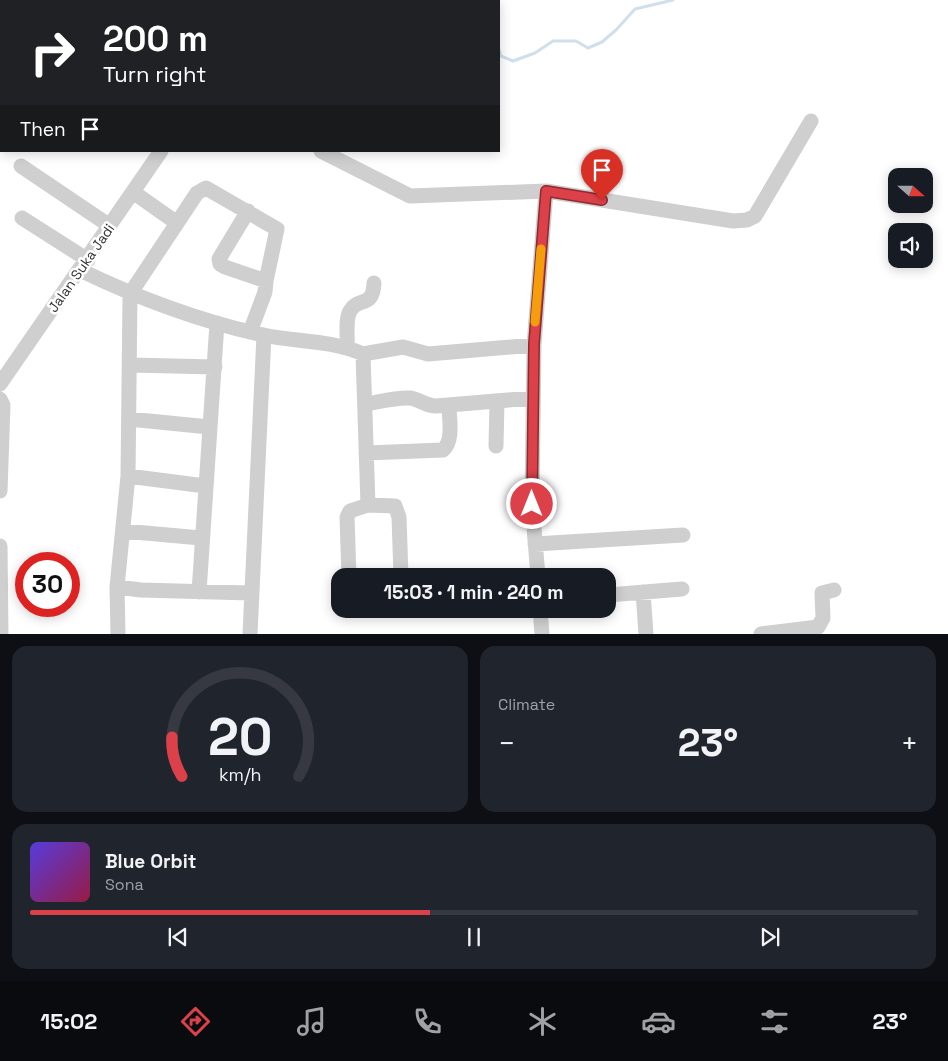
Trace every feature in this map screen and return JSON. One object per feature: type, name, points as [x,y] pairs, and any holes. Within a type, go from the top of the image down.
[{"type":"street","points":[[324,152],[410,196],[546,191],[733,221],[747,220],[756,216],[811,120]]},
{"type":"street","name":"Jalan Suka Jadi","points":[[1,380],[84,265],[160,152]]},
{"type":"street","points":[[21,166],[110,226]]},
{"type":"street","points":[[118,634],[117,586],[128,476],[131,365],[130,294],[197,193],[206,188],[248,211],[277,230],[257,333],[250,634]]},
{"type":"street","points":[[537,568],[532,504],[534,344],[546,191]]},
{"type":"street","points":[[133,192],[177,223]]},
{"type":"street","points":[[248,211],[221,255],[220,264],[266,280]]},
{"type":"street","points":[[22,218],[84,265],[130,294],[217,323],[257,333],[347,347],[363,354],[403,347],[428,354],[534,344]]},
{"type":"street","points":[[347,347],[350,311],[354,305],[366,302],[370,298],[374,283]]},
{"type":"street","points":[[199,592],[201,538],[217,323]]},
{"type":"street","points":[[363,354],[368,506]]},
{"type":"street","points":[[131,365],[215,367]]},
{"type":"street","points":[[0,398],[3,405],[0,491]]},
{"type":"street","points":[[366,404],[409,398],[418,400],[426,406],[533,398]]},
{"type":"street","points":[[496,446],[497,401]]},
{"type":"street","points":[[366,453],[443,450],[448,446],[449,439],[448,405]]},
{"type":"street","points":[[130,419],[209,426]]},
{"type":"street","points":[[128,476],[205,486]]},
{"type":"street","points":[[349,568],[347,517],[350,512],[368,506],[395,506],[399,517],[401,568]]},
{"type":"street","points":[[123,531],[201,538]]},
{"type":"street","points":[[535,544],[683,535]]},
{"type":"street","points":[[0,546],[1,634]]},
{"type":"street","points":[[117,586],[140,590],[250,594]]},
{"type":"street","points":[[616,594],[682,589]]},
{"type":"street","points":[[761,634],[818,627],[823,618],[822,593],[834,590]]},
{"type":"street","points":[[643,592],[646,634]]},
{"type":"street","points":[[541,618],[542,634]]},
{"type":"waterway","points":[[500,53],[501,56],[513,61],[535,53],[553,41],[576,41],[588,48],[602,42],[635,9],[673,0]]},
{"type":"slow traffic","points":[[535,322],[541,249]]},
{"type":"route","points":[[532,504],[534,344],[546,191],[602,200]]}]
